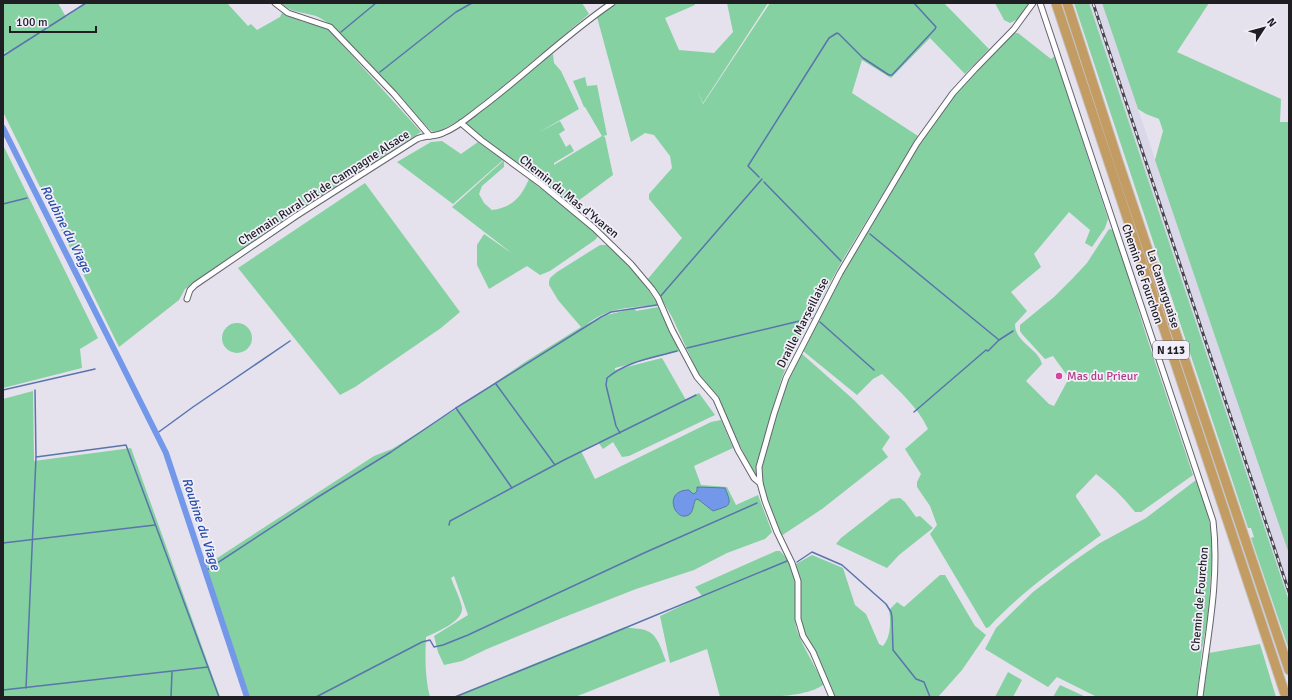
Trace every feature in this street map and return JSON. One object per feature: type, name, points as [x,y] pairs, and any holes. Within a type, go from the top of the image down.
[{"type":"highway","name":"La Camarguaise","points":[[1056,3],[1286,697]]},
{"type":"highway","name":"La Camarguaise","points":[[1067,3],[1289,670]]},
{"type":"highway","points":[[1265,633],[1283,697]]},
{"type":"street","points":[[275,3],[288,13],[330,27],[394,94],[430,136]]},
{"type":"street","name":"Chemain Rural Dit de Campagne Alsace","points":[[187,299],[190,290],[195,285],[416,139],[423,136],[442,134],[461,123],[516,81],[591,17],[612,3]]},
{"type":"street","name":"Draille Marseillaise","points":[[832,697],[813,652],[803,636],[798,619],[798,581],[792,563],[777,532],[760,483],[759,467],[774,414],[786,378],[840,273],[917,143],[953,93],[1014,29],[1033,3]]},
{"type":"street","name":"Chemin de Fourchon","points":[[1040,3],[1213,520],[1216,543],[1215,568],[1200,697]]},
{"type":"street","name":"Chemin du Mas d'Yvaren","points":[[461,123],[481,140],[541,184],[594,228],[631,264],[652,289],[658,298],[672,330],[697,377],[716,399],[738,450],[754,478],[760,483]]},
{"type":"shaded area","points":[[1089,3],[1102,3],[1289,554],[1289,601]]},
{"type":"green space","points":[[3,3],[58,3],[66,17],[87,3],[227,3],[248,26],[251,24],[257,30],[280,17],[282,13],[304,22],[317,24],[328,29],[421,132],[291,215],[185,289],[179,300],[119,347],[3,112],[3,54],[11,50],[3,53]]},
{"type":"green space","points":[[281,3],[582,3],[589,14],[460,120],[440,131],[433,132],[330,24],[316,16],[289,9]]},
{"type":"green space","points":[[617,3],[694,3],[695,5],[665,18],[679,50],[714,53],[733,32],[727,3],[768,3],[703,103],[697,90],[703,104],[770,3],[944,3],[989,49],[965,74],[930,38],[891,78],[862,60],[852,93],[918,136],[842,261],[796,345],[782,377],[759,457],[757,474],[754,474],[717,399],[698,373],[672,317],[660,296],[647,280],[682,238],[649,199],[649,194],[672,168],[670,156],[654,135],[645,133],[631,142],[597,17]]},
{"type":"green space","points":[[995,3],[1029,3],[1021,15],[1010,23],[1004,20]]},
{"type":"green space","points":[[1074,3],[1089,3],[1289,601],[1289,650],[1251,538],[1254,537],[1251,528],[1248,528]]},
{"type":"green space","points":[[1102,3],[1209,3],[1177,52],[1281,99],[1280,122],[1289,122],[1289,554],[1155,160],[1163,131],[1159,119],[1138,109]]},
{"type":"green space","points":[[1013,33],[1018,33],[1051,59],[1055,56],[1108,219],[1105,228],[1092,247],[1085,243],[1090,230],[1069,212],[1034,254],[1041,267],[1011,292],[1027,311],[1015,324],[1016,331],[1022,341],[1040,358],[1042,364],[1026,381],[1049,404],[1054,406],[1069,378],[1053,356],[1045,359],[1022,334],[1020,331],[1020,325],[1054,297],[1073,278],[1087,263],[1109,229],[1114,230],[1146,335],[1193,475],[1141,512],[1135,512],[1117,492],[1096,474],[1076,495],[1076,497],[1101,535],[1057,567],[986,628],[930,534],[937,525],[930,506],[917,487],[917,482],[921,474],[905,449],[928,429],[924,421],[908,400],[882,374],[873,379],[857,395],[803,351],[833,293],[845,266],[871,227],[913,153],[945,105],[969,77]]},
{"type":"green space","points":[[553,54],[554,63],[561,71],[579,109],[538,133],[560,121],[565,130],[559,134],[566,147],[570,144],[574,151],[554,163],[554,165],[602,136],[584,107],[573,81],[585,77],[587,86],[597,85],[607,135],[603,136],[605,137],[613,175],[570,207],[558,195],[466,124],[466,122],[543,60]]},
{"type":"green space","points":[[442,141],[461,154],[478,142],[503,160],[453,204],[397,162],[431,142]]},
{"type":"green space","points":[[3,145],[98,338],[80,349],[82,368],[3,388]]},
{"type":"green space","points":[[504,160],[504,167],[482,186],[479,194],[484,203],[492,210],[511,204],[523,191],[529,179],[599,235],[595,240],[550,271],[540,275],[527,266],[489,289],[477,265],[477,245],[484,234],[513,254],[452,207]]},
{"type":"green space","points":[[365,183],[460,312],[441,328],[355,387],[340,395],[238,268]]},
{"type":"green space","points":[[600,245],[607,245],[635,273],[658,305],[620,309],[612,311],[603,314],[586,325],[607,315],[635,308],[636,311],[658,307],[680,351],[615,368],[615,370],[662,358],[686,400],[699,393],[715,415],[629,456],[622,457],[613,442],[603,449],[598,442],[581,451],[595,479],[711,422],[721,420],[733,448],[694,466],[701,485],[727,487],[736,505],[758,495],[772,532],[765,539],[727,553],[694,570],[636,589],[487,649],[462,661],[444,665],[438,652],[434,636],[468,615],[454,576],[451,578],[459,597],[462,608],[461,613],[454,622],[426,637],[427,682],[430,697],[250,697],[205,566],[374,456],[392,449],[458,408],[525,362],[581,327],[558,300],[549,285],[550,278]],"holes":[[[697,488],[730,503],[710,509],[696,499],[694,501],[694,506],[680,515],[674,507],[689,490],[692,494],[694,494],[697,491]]]},
{"type":"green space","points":[[237,323],[247,328],[252,338],[247,348],[237,353],[227,348],[222,338],[227,328]]},
{"type":"green space","points":[[801,353],[854,400],[890,437],[882,449],[888,457],[822,509],[781,536],[763,490],[762,468],[767,445],[786,384]]},
{"type":"green space","points":[[33,391],[34,461],[131,448],[220,697],[3,697],[3,399]]},
{"type":"green space","points":[[1198,480],[1207,509],[1213,541],[1208,616],[1202,649],[1197,697],[1097,697],[1057,677],[1048,687],[985,649],[996,628],[1033,592],[1100,543],[1146,518]]},
{"type":"green space","points":[[900,498],[905,502],[916,517],[920,516],[933,528],[899,555],[887,568],[836,544],[841,538],[891,499]]},
{"type":"green space","points":[[776,551],[780,551],[792,568],[795,587],[796,627],[823,682],[823,685],[814,690],[802,693],[774,697],[720,697],[707,649],[670,663],[660,616],[702,596],[695,587]]},
{"type":"green space","points":[[812,555],[843,568],[855,605],[866,614],[879,644],[883,646],[888,638],[890,629],[889,610],[897,602],[904,607],[940,575],[945,575],[975,626],[986,635],[962,670],[938,697],[834,697],[813,648],[807,640],[801,626],[800,592],[796,564]]},
{"type":"green space","points":[[625,627],[643,629],[653,635],[658,642],[666,661],[575,697],[453,697]]},
{"type":"green space","points":[[1260,644],[1276,697],[1203,697],[1209,653]]},
{"type":"green space","points":[[1008,672],[1022,680],[1013,697],[995,697]]},
{"type":"green space","points":[[1060,685],[1086,697],[1053,697]]},
{"type":"water","points":[[697,487],[725,488],[729,499],[728,504],[723,508],[713,511],[696,499],[690,514],[685,516],[680,515],[674,506],[673,500],[675,495],[680,491],[689,490],[694,494],[697,491]]},
{"type":"waterway","points":[[3,56],[86,3]]},
{"type":"waterway","points":[[341,32],[376,3]]},
{"type":"waterway","points":[[380,72],[456,12],[472,3]]},
{"type":"waterway","points":[[759,177],[748,166],[829,38],[837,33],[839,34],[863,58],[889,75],[892,75],[936,27],[914,3]]},
{"type":"waterway","name":"Roubine du Viage","points":[[3,128],[120,361]]},
{"type":"waterway","points":[[659,298],[762,179]]},
{"type":"waterway","points":[[764,182],[841,261]]},
{"type":"waterway","points":[[3,204],[27,198]]},
{"type":"waterway","points":[[870,234],[999,340]]},
{"type":"waterway","points":[[205,571],[318,497],[391,452],[456,408],[601,317],[611,312],[657,305]]},
{"type":"waterway","points":[[687,348],[812,318]]},
{"type":"waterway","points":[[820,322],[874,370]]},
{"type":"waterway","points":[[914,412],[986,350],[988,351],[999,340],[1013,331]]},
{"type":"waterway","points":[[156,434],[290,341]]},
{"type":"waterway","points":[[620,433],[616,426],[606,385],[607,378],[615,372],[632,364],[677,351]]},
{"type":"waterway","name":"Roubine du Viage","points":[[121,363],[166,453],[247,697]]},
{"type":"waterway","points":[[3,390],[95,369]]},
{"type":"waterway","points":[[496,384],[555,465]]},
{"type":"waterway","points":[[26,688],[36,457],[35,390]]},
{"type":"waterway","points":[[449,525],[450,521],[564,460],[696,395]]},
{"type":"waterway","points":[[456,408],[512,488]]},
{"type":"waterway","points":[[36,457],[126,445],[219,697]]},
{"type":"waterway","points":[[316,697],[422,642],[430,640],[434,647],[468,635],[644,553],[757,503]]},
{"type":"waterway","points":[[3,543],[155,525]]},
{"type":"waterway","points":[[797,562],[812,552],[842,565],[886,604],[892,617],[893,650],[916,679],[924,682],[930,697]]},
{"type":"waterway","points":[[455,697],[787,561]]},
{"type":"waterway","points":[[3,690],[208,667]]},
{"type":"waterway","points":[[171,697],[172,672]]},
{"type":"railway","points":[[1093,3],[1289,592]]},
{"type":"place","name":"Mas du Prieur","points":[[1059,376]]}]
